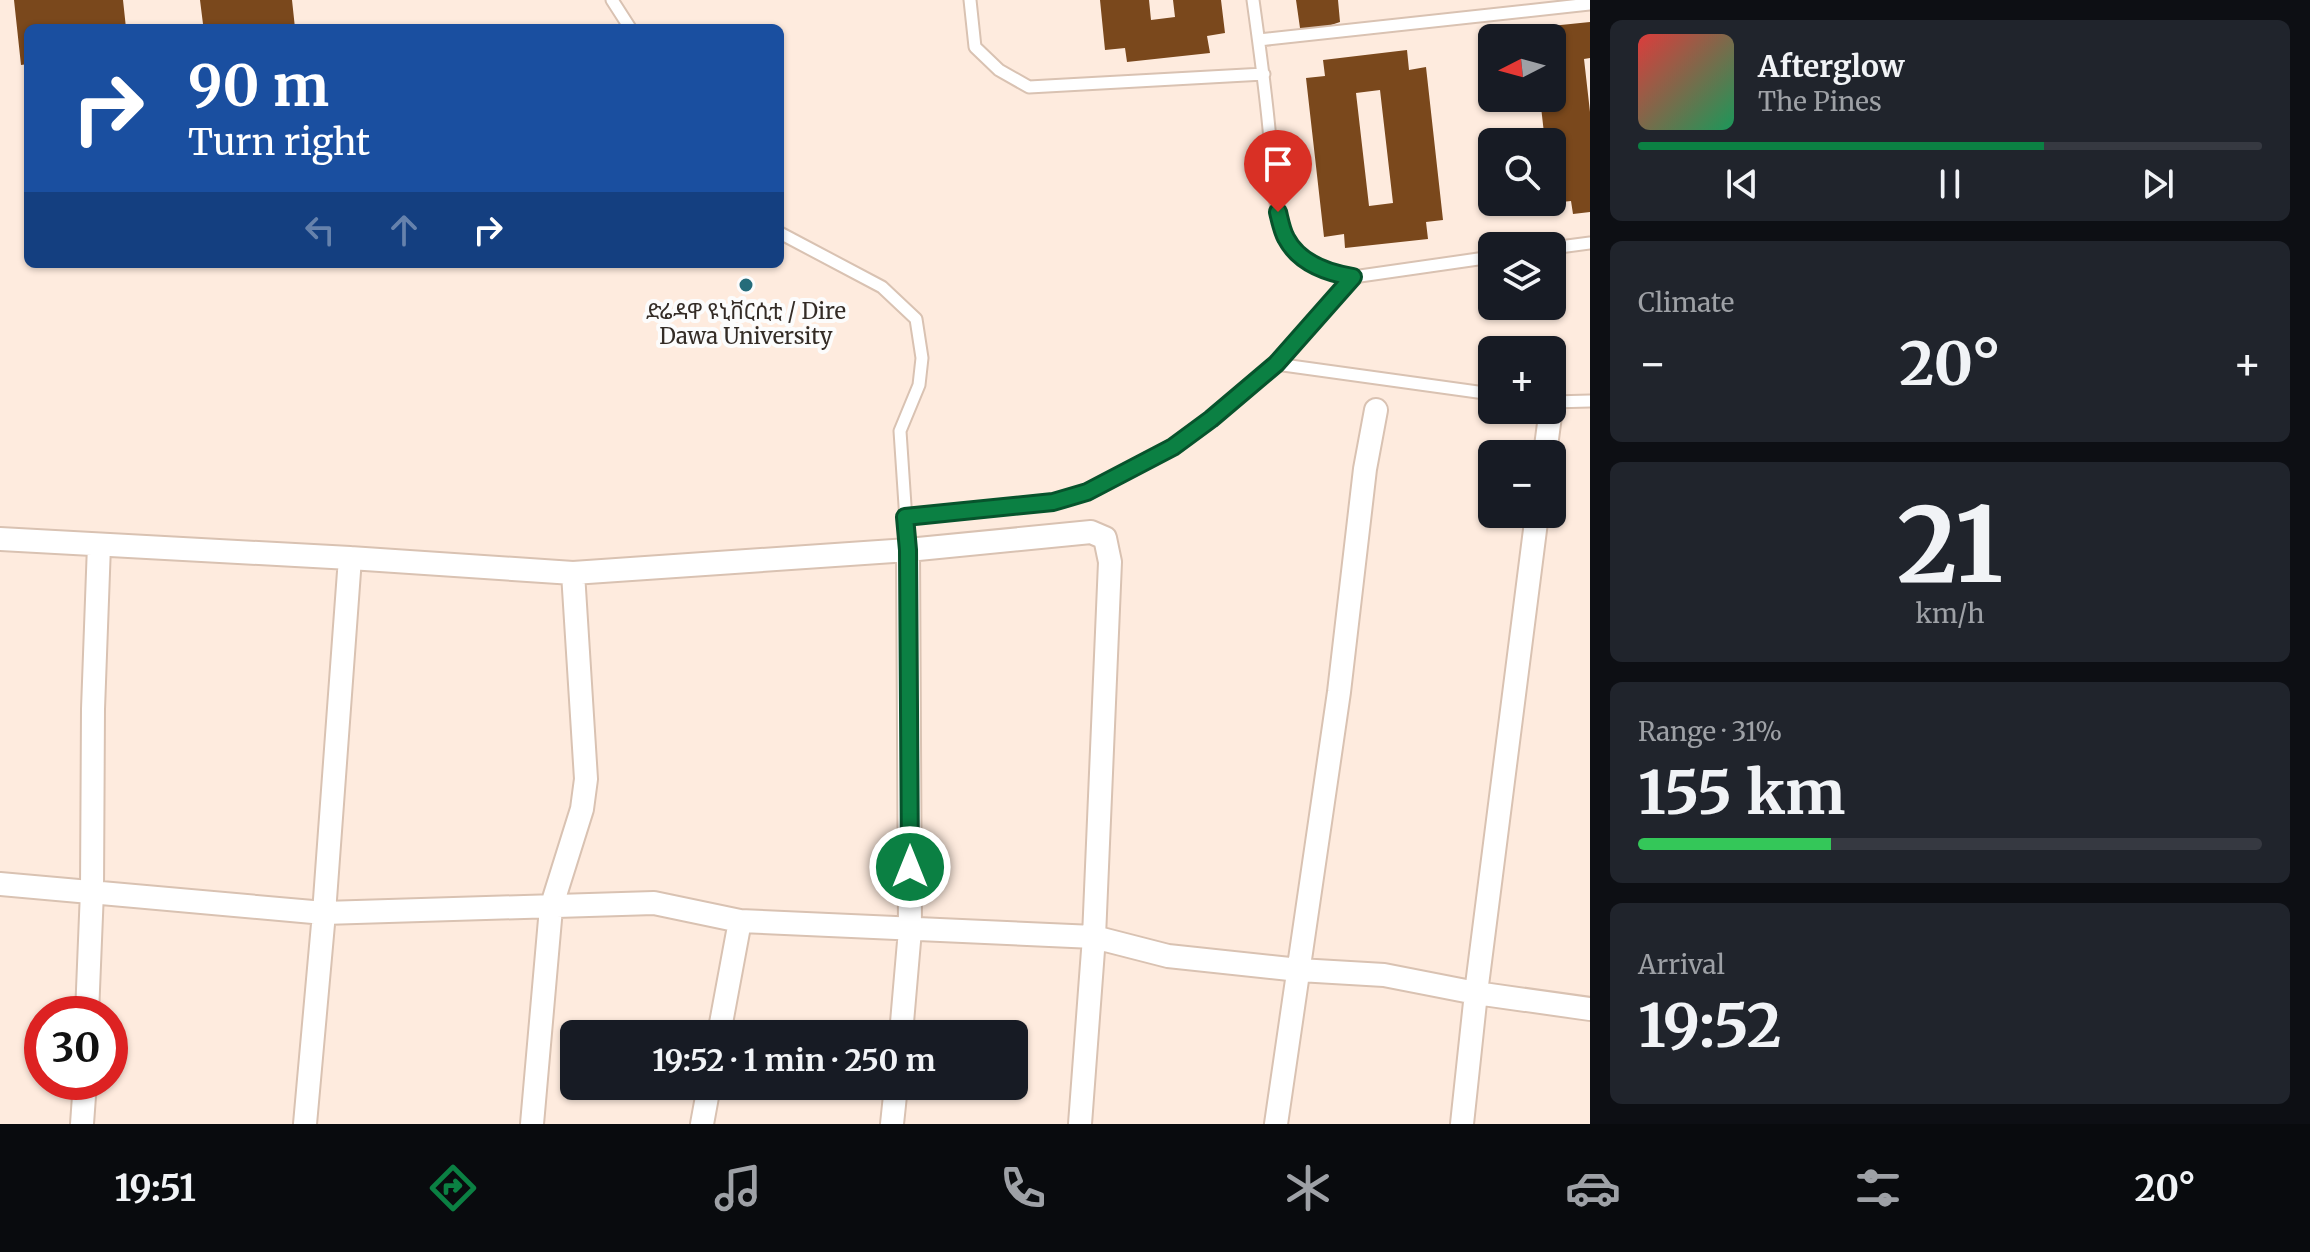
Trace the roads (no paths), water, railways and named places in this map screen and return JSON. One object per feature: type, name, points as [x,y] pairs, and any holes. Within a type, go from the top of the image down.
[{"type":"street","points":[[1276,1124],[1339,692],[1365,469],[1376,410]]},
{"type":"street","points":[[1462,1124],[1535,528]]},
{"type":"street","points":[[0,539],[573,573],[908,550],[1091,532],[1105,538],[1110,562],[1094,937],[1080,1124]]},
{"type":"street","points":[[88,996],[99,545]]},
{"type":"street","points":[[902,1020],[910,930],[908,550]]},
{"type":"street","points":[[305,1124],[350,558]]},
{"type":"street","points":[[532,1124],[551,908],[582,809],[586,779],[573,573]]},
{"type":"street","points":[[0,884],[324,913],[654,903],[740,921],[1094,937],[1168,956],[1299,970],[1384,975],[1476,993],[1590,1009]]},
{"type":"street","points":[[722,1020],[740,921]]},
{"type":"street","points":[[82,1124],[84,1100]]},
{"type":"street","points":[[702,1124],[706,1100]]},
{"type":"street","points":[[892,1124],[895,1100]]},
{"type":"lane","points":[[612,0],[627,24]]},
{"type":"lane","points":[[970,0],[975,47],[999,70],[1029,87],[1264,74]]},
{"type":"lane","points":[[1253,0],[1278,212],[1286,239],[1315,266],[1353,277],[1478,259]]},
{"type":"lane","points":[[1259,40],[1590,4]]},
{"type":"lane","points":[[784,235],[882,287],[916,319],[922,358],[919,385],[900,431],[908,550]]},
{"type":"lane","points":[[1566,246],[1590,243]]},
{"type":"lane","points":[[905,517],[1053,502],[1087,492],[1173,447],[1276,364],[1353,277]]},
{"type":"lane","points":[[1276,364],[1478,392]]},
{"type":"lane","points":[[1566,404],[1590,401]]},
{"type":"place","name":"ድሬዳዋ ዩኒቨርሲቲ / Dire Dawa University","points":[[746,285]]}]
